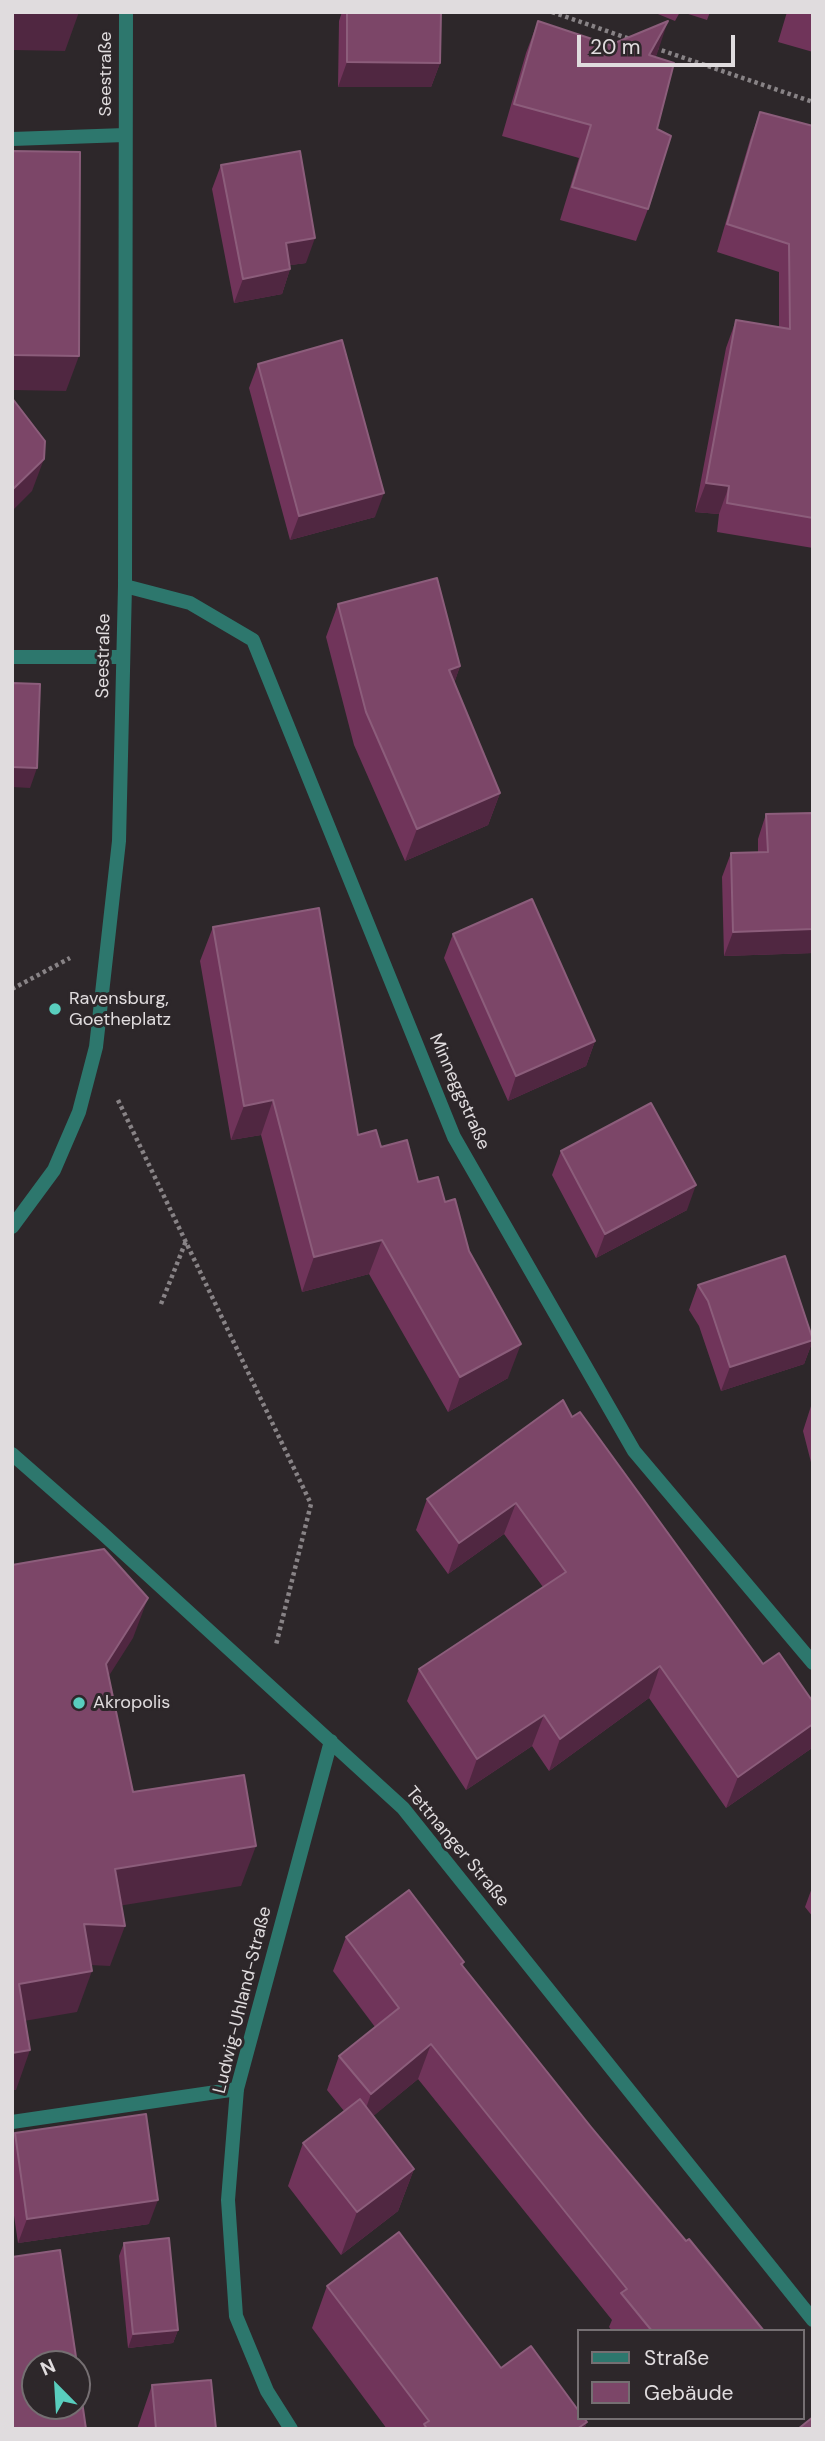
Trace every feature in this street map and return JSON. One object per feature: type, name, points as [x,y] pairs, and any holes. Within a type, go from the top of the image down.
[{"type":"street","name":"Seestraße","points":[[12,1227],[54,1170],[79,1112],[96,1047],[119,841],[125,586],[126,12]]},
{"type":"street","name":"Seestraße","points":[[12,139],[125,135]]},
{"type":"street","name":"Minneggstraße","points":[[125,586],[190,603],[253,640],[454,1137],[634,1451],[813,1663]]},
{"type":"street","points":[[12,657],[123,657]]},
{"type":"street","name":"Tettnanger Straße","points":[[12,1454],[102,1532],[403,1808],[813,2320]]},
{"type":"street","name":"Ludwig-Uhland-Straße","points":[[291,2429],[267,2391],[236,2316],[228,2200],[237,2089],[331,1741]]},
{"type":"street","points":[[12,2122],[237,2089]]},
{"type":"path","points":[[552,12],[630,39]]},
{"type":"path","points":[[643,44],[813,102]]},
{"type":"path","points":[[12,989],[108,938]]},
{"type":"path","points":[[96,1047],[115,1093],[311,1504],[267,1684]]},
{"type":"path","points":[[162,1304],[186,1241]]},
{"type":"building","points":[[347,12],[441,12],[440,63],[347,62]]},
{"type":"building","points":[[538,21],[610,45],[668,21],[649,55],[674,63],[657,129],[671,136],[648,209],[572,187],[591,125],[514,104]]},
{"type":"building","points":[[760,112],[813,126],[813,518],[727,503],[729,486],[706,483],[736,320],[790,329],[789,244],[727,224]]},
{"type":"building","points":[[12,151],[80,152],[79,356],[12,355]]},
{"type":"building","points":[[300,151],[315,238],[286,243],[290,269],[243,279],[221,165]]},
{"type":"building","points":[[342,340],[384,493],[299,516],[258,364]]},
{"type":"building","points":[[12,398],[45,441],[44,459],[12,490]]},
{"type":"building","points":[[437,578],[460,666],[449,670],[500,793],[417,829],[366,712],[338,604]]},
{"type":"building","points":[[12,683],[40,684],[37,768],[12,767]]},
{"type":"building","points":[[813,813],[813,929],[733,932],[731,853],[768,852],[766,814]]},
{"type":"building","points":[[532,899],[595,1041],[516,1076],[453,934]]},
{"type":"building","points":[[319,908],[358,1135],[376,1130],[381,1147],[407,1140],[418,1182],[438,1177],[445,1202],[455,1199],[469,1251],[521,1344],[460,1377],[382,1240],[314,1257],[273,1100],[244,1106],[213,927]]},
{"type":"building","points":[[651,1103],[696,1185],[605,1234],[561,1151]]},
{"type":"building","points":[[785,1256],[813,1340],[730,1367],[708,1301],[698,1285]]},
{"type":"building","points":[[563,1400],[572,1417],[580,1412],[763,1664],[779,1653],[813,1702],[813,1724],[738,1777],[660,1666],[560,1739],[544,1715],[477,1759],[419,1669],[566,1572],[516,1503],[459,1543],[427,1499]]},
{"type":"building","points":[[104,1549],[148,1598],[106,1664],[133,1792],[244,1775],[256,1846],[115,1869],[125,1926],[84,1924],[92,1971],[19,1984],[30,2050],[12,2053],[12,1565]]},
{"type":"building","points":[[409,1890],[464,1962],[461,1964],[591,2127],[686,2241],[689,2239],[762,2329],[650,2329],[621,2293],[627,2289],[431,2044],[371,2094],[339,2056],[399,2008],[346,1937]]},
{"type":"building","points":[[360,2099],[414,2169],[357,2212],[303,2143]]},
{"type":"building","points":[[146,2114],[158,2200],[27,2219],[15,2133]]},
{"type":"building","points":[[399,2232],[501,2368],[531,2346],[576,2407],[576,2420],[587,2422],[577,2429],[427,2429],[424,2424],[429,2421],[327,2286]]},
{"type":"building","points":[[169,2238],[178,2330],[133,2334],[124,2243]]},
{"type":"building","points":[[60,2250],[75,2350],[21,2350],[21,2420],[85,2420],[86,2429],[12,2429],[12,2257]]},
{"type":"building","points":[[211,2380],[216,2429],[156,2429],[152,2385]]},
{"type":"building","points":[[813,2417],[813,2429],[798,2429]]},
{"type":"place","name":"Ravensburg, Goetheplatz","points":[[55,1009]]},
{"type":"place","name":"Akropolis","points":[[79,1703]]}]
